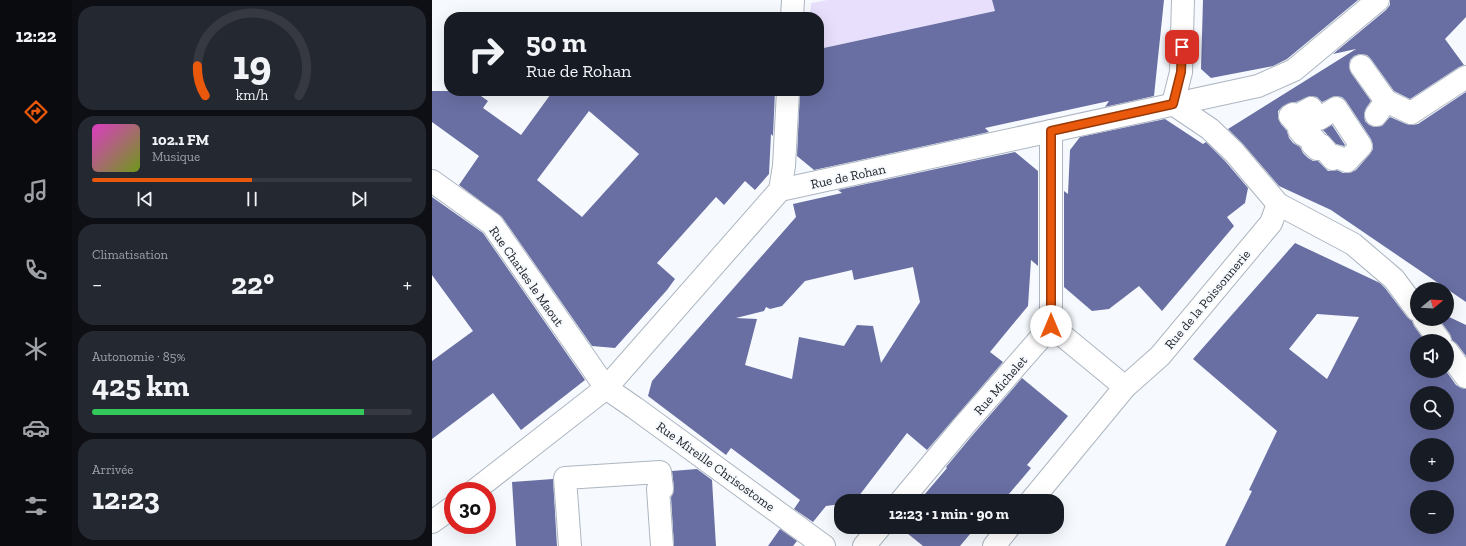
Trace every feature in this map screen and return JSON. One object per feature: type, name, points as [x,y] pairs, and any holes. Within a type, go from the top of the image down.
[{"type":"street","points":[[792,12],[793,0]]},
{"type":"street","points":[[1183,0],[1181,72],[1173,104],[1210,129],[1234,152],[1278,204],[1353,244],[1394,279],[1410,301]]},
{"type":"street","name":"Rue de Rohan","points":[[780,190],[1258,86],[1294,70],[1378,0]]},
{"type":"street","points":[[1362,66],[1381,108],[1411,113],[1466,77]]},
{"type":"street","points":[[486,482],[606,388],[780,190],[784,166],[788,96]]},
{"type":"street","points":[[1051,131],[1051,326],[1125,387]]},
{"type":"street","name":"Rue Charles le Maout","points":[[432,181],[492,224],[606,388]]},
{"type":"street","name":"Rue de la Poissonnerie","points":[[1037,494],[1125,387],[1160,356],[1271,223],[1278,204]]},
{"type":"street","name":"Rue Michelet","points":[[907,494],[961,429],[1051,326]]},
{"type":"street","points":[[1454,361],[1466,377]]},
{"type":"street","name":"Rue Mireille Chrisostome","points":[[606,388],[824,546]]},
{"type":"street","points":[[570,546],[565,478],[660,472],[662,489],[658,489],[662,546]]},
{"type":"street","points":[[432,522],[444,513]]},
{"type":"street","points":[[864,546],[874,534]]},
{"type":"street","points":[[994,546],[1003,534]]},
{"type":"shaded area","points":[[827,0],[992,0],[995,11],[824,48],[824,12],[810,12],[811,3]]},
{"type":"building","points":[[992,0],[1164,0],[1154,96],[1105,107],[1109,101],[985,128],[989,132],[814,170],[797,156],[800,96],[824,96],[824,48],[995,11]]},
{"type":"building","points":[[1203,0],[1358,0],[1287,59],[1273,66],[1211,78],[1201,69]]},
{"type":"building","points":[[1390,0],[1466,0],[1466,17],[1445,39],[1464,65],[1410,99],[1394,91],[1367,55],[1360,54],[1354,56],[1350,60],[1349,67],[1351,73],[1371,101],[1364,114],[1365,121],[1374,127],[1382,126],[1390,117],[1406,124],[1418,124],[1466,92],[1466,302],[1454,294],[1454,282],[1437,282],[1331,210],[1279,186],[1228,129],[1356,49],[1333,54],[1390,5]],"holes":[[[1310,96],[1317,97],[1322,102],[1335,96],[1342,97],[1371,139],[1373,149],[1370,154],[1356,170],[1350,173],[1343,173],[1337,170],[1328,171],[1318,161],[1313,161],[1308,158],[1300,147],[1293,143],[1289,138],[1287,131],[1278,118],[1278,111],[1283,106],[1292,102],[1296,102]]]},
{"type":"building","points":[[432,91],[444,91],[444,96],[481,96],[488,101],[483,108],[521,135],[549,96],[775,96],[769,174],[755,190],[745,181],[724,205],[716,197],[657,263],[675,279],[615,348],[592,346],[502,217],[459,185],[479,156],[432,122]],"holes":[[[589,111],[639,154],[582,217],[537,180]]]},
{"type":"building","points":[[1165,119],[1203,144],[1206,142],[1225,161],[1248,188],[1245,203],[1227,217],[1234,226],[1162,311],[1139,286],[1109,309],[1092,311],[1064,287],[1064,191],[1068,194],[1070,150],[1080,137]]},
{"type":"building","points":[[1332,125],[1345,145],[1344,146],[1336,144],[1323,130]]},
{"type":"building","points":[[1015,152],[1038,171],[1038,266],[1031,260],[1028,306],[990,352],[1003,362],[927,450],[907,433],[860,494],[834,494],[834,505],[826,506],[813,522],[794,509],[800,500],[731,448],[726,455],[648,396],[652,381],[796,217],[793,204],[842,193],[838,190]],"holes":[[[913,267],[920,302],[881,363],[873,326],[857,325],[844,346],[799,337],[792,379],[745,365],[757,319],[736,318],[764,311],[766,307],[770,309],[782,306],[805,281],[852,270],[854,280]]]},
{"type":"building","points":[[432,197],[483,233],[585,380],[521,430],[493,393],[432,439],[432,361],[473,331],[432,275]]},
{"type":"building","points":[[1295,243],[1380,283],[1385,288],[1410,319],[1410,326],[1414,326],[1420,334],[1410,334],[1410,378],[1451,378],[1456,385],[1466,389],[1466,546],[1225,546],[1252,491],[1249,490],[1277,431],[1193,359]],"holes":[[[1317,314],[1359,317],[1327,379],[1289,349]]]},
{"type":"building","points":[[1454,319],[1466,325],[1466,356],[1454,342],[1454,334],[1450,334],[1444,326],[1454,326]]},
{"type":"building","points":[[1022,378],[1068,416],[1027,465],[1031,468],[1009,494],[925,494],[971,437]]},
{"type":"building","points":[[697,469],[712,480],[716,546],[674,546],[671,497],[674,488],[672,471]]},
{"type":"building","points":[[553,479],[557,546],[516,546],[512,482]]},
{"type":"building","points":[[780,529],[797,541],[793,546],[768,546]]},
{"type":"building","points":[[908,534],[970,534],[960,546],[923,546]]},
{"type":"route","points":[[1051,326],[1051,131],[1173,104],[1181,72],[1182,47]]}]
